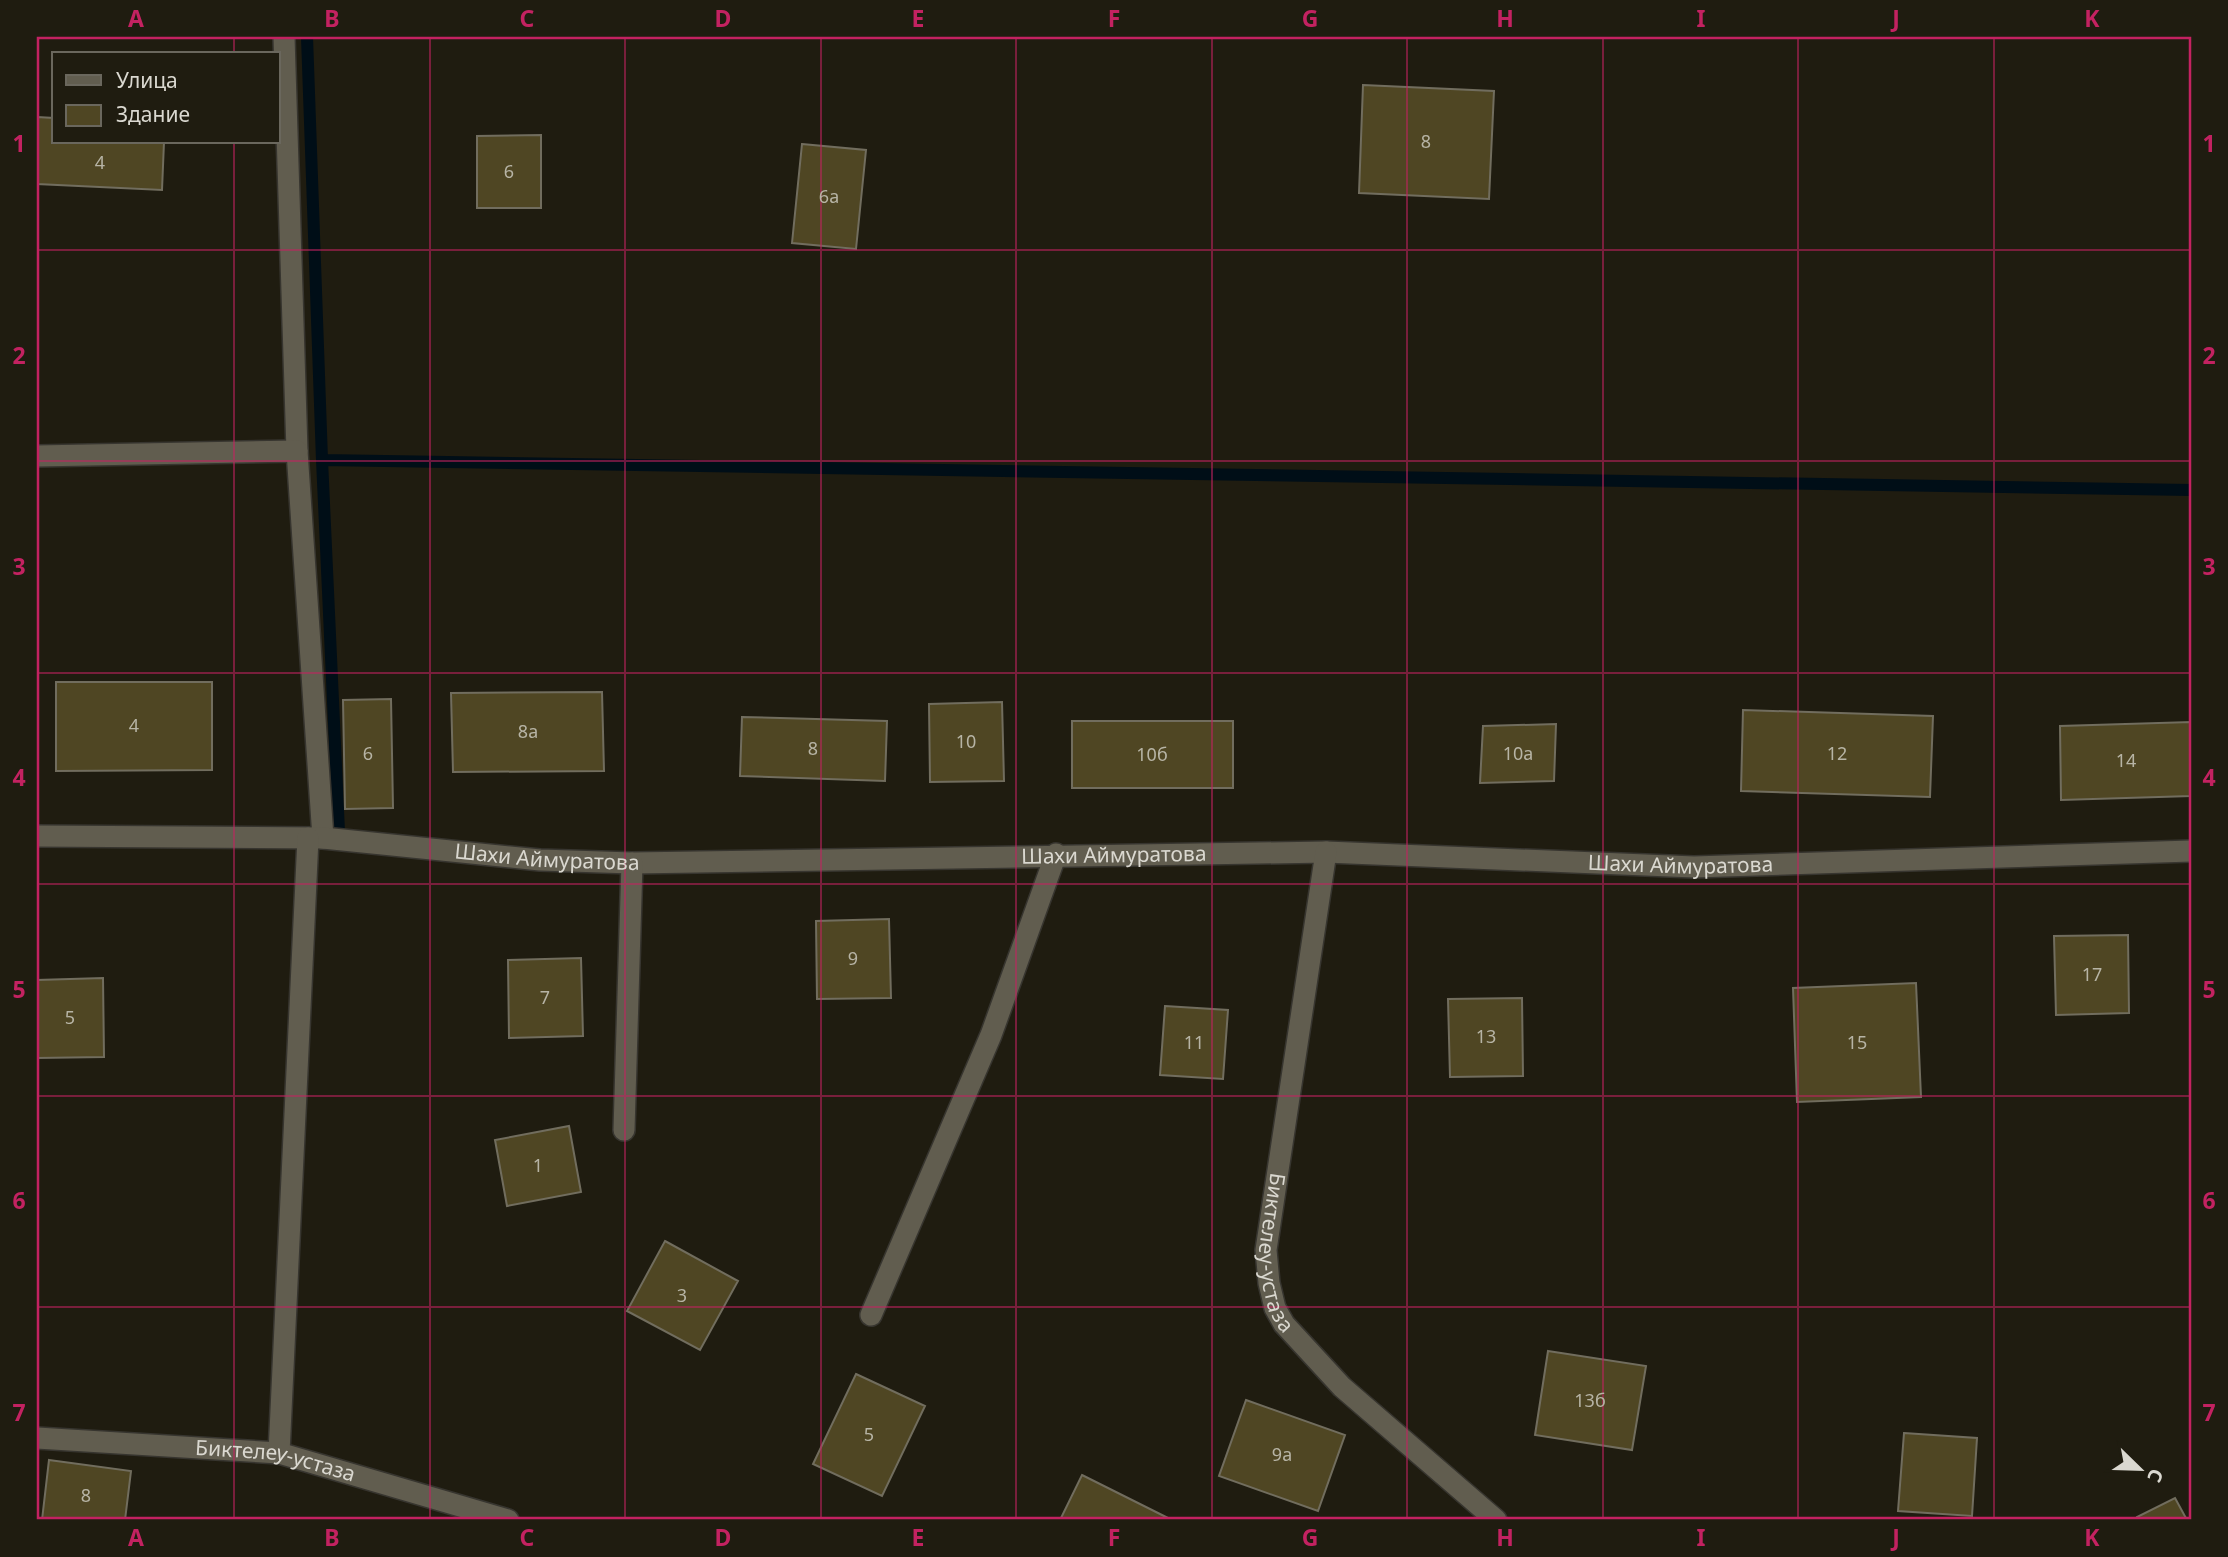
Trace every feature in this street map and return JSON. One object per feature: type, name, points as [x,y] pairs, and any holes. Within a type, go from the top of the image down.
[{"type":"street","points":[[279,1453],[315,838],[297,451],[284,37]]},
{"type":"street","points":[[37,456],[297,451]]},
{"type":"street","name":"Шахи Аймуратова","points":[[37,836],[315,838],[540,860],[632,863],[1056,854],[1326,852],[1694,867],[2191,851]]},
{"type":"street","name":"Биктелеу-устаза","points":[[1326,852],[1266,1250],[1275,1308],[1284,1324],[1342,1387],[1496,1520]]},
{"type":"street","points":[[871,1315],[991,1035],[1056,854]]},
{"type":"street","points":[[624,1130],[632,863]]},
{"type":"street","name":"Биктелеу-устаза","points":[[37,1437],[279,1453],[508,1520]]},
{"type":"building","points":[[1363,85],[1494,91],[1489,199],[1359,193]]},
{"type":"building","points":[[37,117],[52,118],[52,144],[164,144],[162,190],[37,184]]},
{"type":"building","points":[[541,135],[541,208],[477,208],[477,136]]},
{"type":"building","points":[[802,144],[866,150],[856,249],[792,243]]},
{"type":"building","points":[[56,682],[212,682],[212,770],[56,771]]},
{"type":"building","points":[[602,692],[604,771],[453,772],[451,693]]},
{"type":"building","points":[[391,699],[393,808],[345,809],[343,700]]},
{"type":"building","points":[[1002,702],[1004,781],[930,782],[929,704]]},
{"type":"building","points":[[1743,710],[1933,716],[1930,797],[1741,791]]},
{"type":"building","points":[[742,717],[887,721],[885,781],[740,776]]},
{"type":"building","points":[[1072,721],[1233,721],[1233,788],[1072,788]]},
{"type":"building","points":[[2191,722],[2191,796],[2061,800],[2060,726]]},
{"type":"building","points":[[1556,724],[1554,781],[1480,783],[1483,726]]},
{"type":"building","points":[[889,919],[891,998],[817,999],[816,921]]},
{"type":"building","points":[[2128,935],[2129,1013],[2056,1015],[2054,936]]},
{"type":"building","points":[[581,958],[583,1036],[509,1038],[508,960]]},
{"type":"building","points":[[103,978],[104,1057],[37,1058],[37,980]]},
{"type":"building","points":[[1916,983],[1921,1097],[1797,1102],[1793,988]]},
{"type":"building","points":[[1522,998],[1523,1076],[1450,1077],[1448,999]]},
{"type":"building","points":[[1165,1006],[1228,1010],[1223,1079],[1160,1075]]},
{"type":"building","points":[[569,1126],[581,1192],[507,1206],[495,1140]]},
{"type":"building","points":[[665,1241],[738,1281],[700,1350],[627,1311]]},
{"type":"building","points":[[1548,1351],[1646,1366],[1632,1450],[1535,1435]]},
{"type":"building","points":[[856,1374],[925,1406],[882,1496],[813,1464]]},
{"type":"building","points":[[1246,1400],[1345,1435],[1318,1511],[1219,1476]]},
{"type":"building","points":[[1904,1433],[1977,1438],[1972,1516],[1898,1511]]},
{"type":"building","points":[[49,1460],[131,1471],[125,1520],[42,1520]]},
{"type":"building","points":[[1082,1475],[1172,1520],[1060,1520]]},
{"type":"building","points":[[2175,1498],[2187,1520],[2138,1520],[2137,1517]]},
{"type":"waterway","points":[[307,37],[322,460],[2191,490]]},
{"type":"waterway","points":[[322,460],[339,832]]}]
